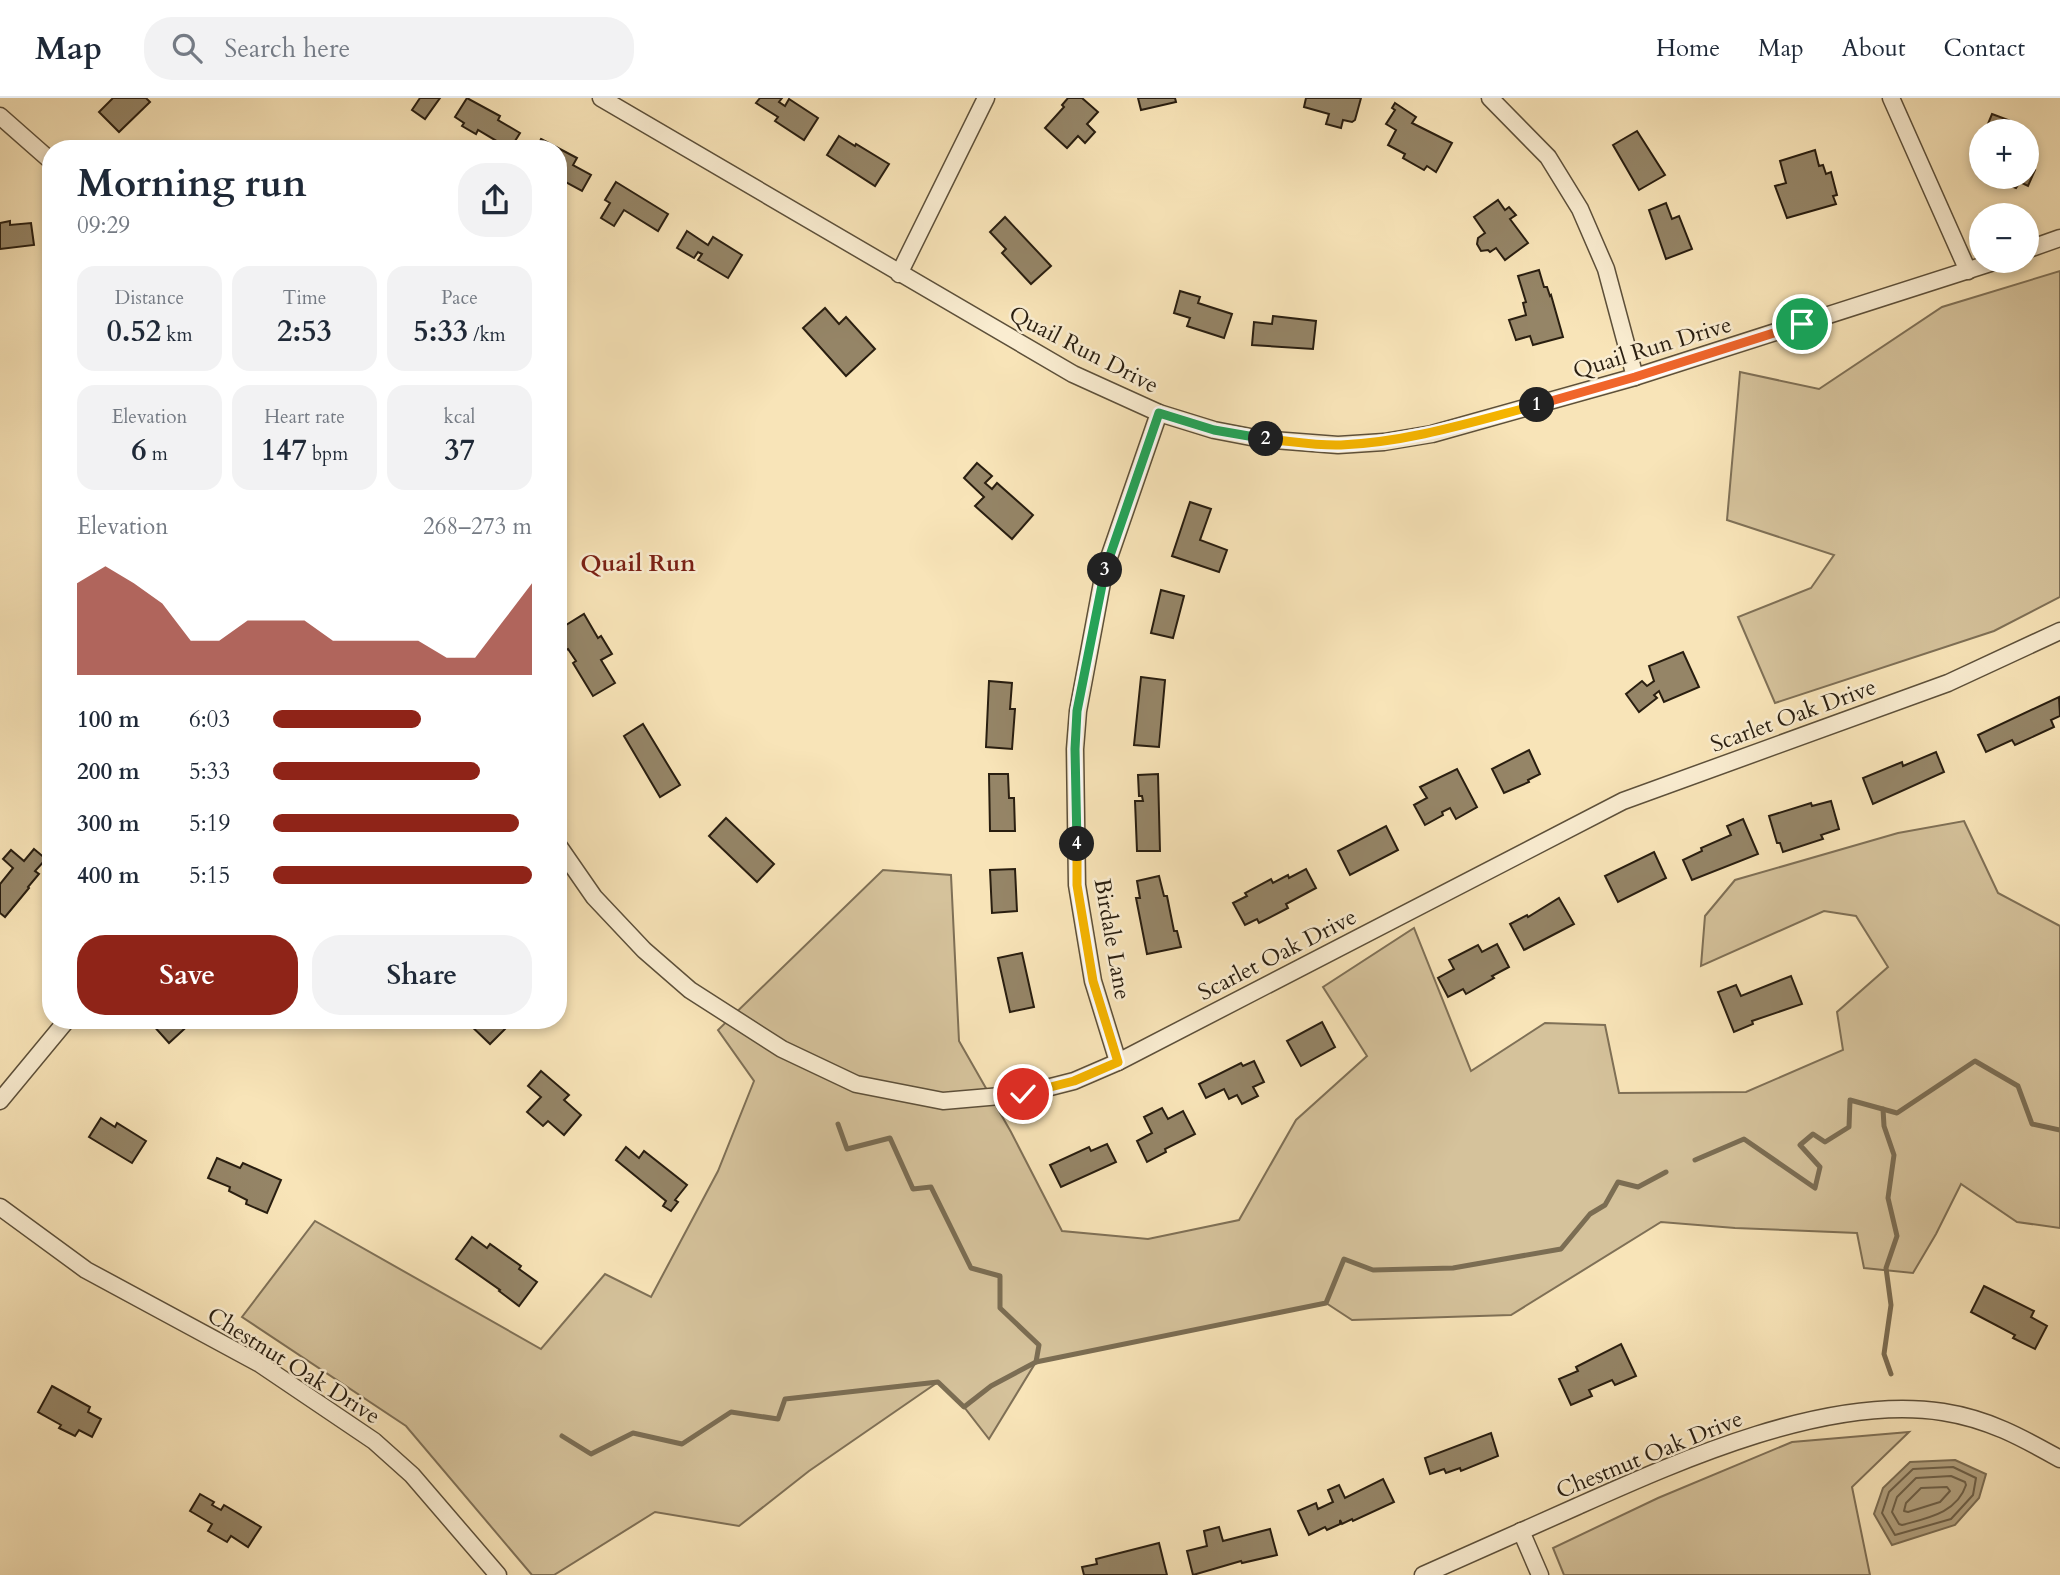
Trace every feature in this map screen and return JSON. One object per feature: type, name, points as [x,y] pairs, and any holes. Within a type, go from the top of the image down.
[{"type":"street","name":"Quail Run Drive","points":[[601,98],[1073,374],[1159,413],[1214,430],[1261,439],[1338,445],[1384,442],[1432,434],[1635,377],[1968,271]]},
{"type":"street","points":[[899,274],[986,98]]},
{"type":"street","points":[[1490,98],[1548,157],[1580,209],[1606,269],[1635,377]]},
{"type":"street","points":[[1891,98],[1968,271]]},
{"type":"street","points":[[0,116],[42,153]]},
{"type":"street","points":[[2039,245],[2060,238]]},
{"type":"street","name":"Birdale Lane","points":[[1118,1062],[1093,981],[1077,885],[1077,711],[1104,572],[1159,413]]},
{"type":"street","name":"Scarlet Oak Drive","points":[[567,858],[594,897],[644,950],[690,990],[782,1049],[856,1084],[943,1101],[1023,1094],[1074,1081],[1118,1062],[1623,801],[1948,683],[2060,631]]},
{"type":"street","points":[[0,1101],[60,1029]]},
{"type":"street","name":"Chestnut Oak Drive","points":[[0,1207],[86,1270],[260,1364],[374,1441],[412,1475],[498,1575]]},
{"type":"street","name":"Chestnut Oak Drive","points":[[1423,1575],[1630,1482],[1734,1441],[1822,1418],[1881,1409],[1942,1412],[2001,1427],[2060,1459]]},
{"type":"street","points":[[1521,1531],[1540,1575]]},
{"type":"shaded area","points":[[2060,271],[2060,597],[1994,631],[1775,703],[1738,617],[1811,588],[1834,555],[1727,520],[1740,372],[1819,389],[1942,307]]},
{"type":"shaded area","points":[[1964,821],[1998,893],[2060,926],[2060,1228],[2017,1222],[1961,1184],[1913,1273],[1864,1268],[1857,1233],[1661,1222],[1511,1315],[1352,1320],[1326,1303],[1036,1362],[989,1439],[964,1407],[938,1382],[809,1471],[739,1526],[655,1512],[554,1575],[532,1575],[406,1426],[242,1317],[315,1221],[541,1349],[605,1274],[651,1297],[718,1171],[754,1081],[718,1030],[883,870],[951,875],[959,1041],[1011,1132],[1062,1231],[1148,1239],[1239,1220],[1296,1120],[1367,1056],[1323,987],[1414,928],[1471,1071],[1545,1023],[1605,1025],[1619,1093],[1746,1092],[1843,1050],[1837,1012],[1888,967],[1856,916],[1824,911],[1701,966],[1705,916],[1735,880],[1898,833]]},
{"type":"shaded area","points":[[1909,1432],[1852,1487],[1870,1575],[1564,1575],[1553,1548],[1658,1498],[1792,1442]]},
{"type":"water","points":[[1955,1460],[1986,1474],[1979,1498],[1955,1525],[1892,1545],[1874,1514],[1883,1488],[1910,1462]]},
{"type":"building","points":[[113,98],[146,98],[150,102],[119,132],[99,112]]},
{"type":"building","points":[[420,98],[440,98],[425,119],[412,110]]},
{"type":"building","points":[[467,98],[500,116],[498,120],[520,133],[516,140],[495,140],[478,130],[476,134],[462,126],[464,123],[455,117]]},
{"type":"building","points":[[760,98],[782,98],[779,102],[785,106],[789,99],[818,118],[804,140],[775,121],[778,117],[756,103]]},
{"type":"building","points":[[1068,98],[1082,98],[1098,112],[1087,124],[1095,132],[1085,143],[1078,136],[1067,148],[1045,128],[1064,107],[1062,105]]},
{"type":"building","points":[[1138,98],[1175,98],[1176,102],[1141,110]]},
{"type":"building","points":[[1306,98],[1361,98],[1355,120],[1343,120],[1341,128],[1326,124],[1329,114],[1304,107]]},
{"type":"building","points":[[1395,103],[1416,117],[1412,123],[1452,143],[1436,172],[1427,166],[1424,170],[1403,158],[1405,154],[1388,145],[1396,130],[1386,124],[1395,110],[1392,108]]},
{"type":"building","points":[[1992,114],[2006,119],[1990,119]]},
{"type":"building","points":[[1637,131],[1665,175],[1639,190],[1613,145]]},
{"type":"building","points":[[839,136],[889,164],[875,186],[827,155]]},
{"type":"building","points":[[1815,150],[1819,166],[1823,165],[1826,174],[1831,172],[1837,195],[1833,196],[1836,204],[1787,218],[1775,186],[1786,183],[1780,161]]},
{"type":"building","points":[[567,153],[577,158],[573,165],[591,175],[582,191],[567,183]]},
{"type":"building","points":[[616,182],[668,214],[658,231],[624,210],[614,226],[601,218],[610,203],[605,200]]},
{"type":"building","points":[[1498,200],[1505,210],[1509,207],[1516,215],[1510,219],[1528,243],[1505,260],[1496,248],[1490,252],[1481,251],[1477,244],[1478,238],[1485,233],[1474,217]]},
{"type":"building","points":[[1666,203],[1672,219],[1679,216],[1692,249],[1666,259],[1649,210]]},
{"type":"building","points":[[1005,217],[1051,266],[1031,284],[1002,253],[1006,249],[990,232]]},
{"type":"building","points":[[10,221],[10,225],[31,223],[34,245],[0,249],[0,223]]},
{"type":"building","points":[[687,231],[708,245],[713,237],[742,255],[728,278],[698,260],[702,254],[698,252],[694,258],[677,248]]},
{"type":"building","points":[[1539,270],[1544,287],[1547,287],[1551,295],[1563,337],[1533,345],[1530,336],[1516,340],[1509,320],[1526,315],[1523,303],[1526,302],[1518,276]]},
{"type":"building","points":[[1180,291],[1200,297],[1198,303],[1232,314],[1224,338],[1187,326],[1190,318],[1174,313]]},
{"type":"building","points":[[825,308],[839,324],[846,317],[875,349],[846,376],[803,328]]},
{"type":"building","points":[[1273,316],[1316,321],[1313,349],[1252,345],[1254,322],[1272,324]]},
{"type":"building","points":[[977,463],[992,476],[985,483],[992,489],[997,483],[1033,515],[1012,539],[975,506],[984,497],[964,478]]},
{"type":"building","points":[[1190,502],[1211,509],[1200,540],[1227,550],[1219,572],[1172,556]]},
{"type":"building","points":[[1161,590],[1184,596],[1173,638],[1151,633]]},
{"type":"building","points":[[584,614],[598,638],[601,636],[612,654],[601,660],[615,683],[593,696],[573,663],[576,661],[567,650],[567,624]]},
{"type":"building","points":[[1683,652],[1699,687],[1664,702],[1659,691],[1654,695],[1657,698],[1639,712],[1626,694],[1642,681],[1647,686],[1654,681],[1649,666]]},
{"type":"building","points":[[1141,677],[1165,680],[1159,747],[1134,745]]},
{"type":"building","points":[[989,681],[1012,683],[1010,709],[1015,709],[1012,749],[986,747]]},
{"type":"building","points":[[2059,697],[2060,716],[2051,720],[2054,727],[2015,745],[2012,740],[1986,752],[1978,735]]},
{"type":"building","points":[[643,724],[680,785],[660,797],[624,736]]},
{"type":"building","points":[[1529,750],[1540,774],[1504,793],[1492,769]]},
{"type":"building","points":[[1936,752],[1944,772],[1873,804],[1863,778],[1902,762],[1903,766]]},
{"type":"building","points":[[1457,769],[1477,807],[1456,819],[1450,808],[1425,825],[1414,805],[1427,798],[1420,787]]},
{"type":"building","points":[[989,774],[1008,774],[1009,798],[1014,798],[1015,831],[990,831]]},
{"type":"building","points":[[1158,774],[1160,851],[1137,851],[1135,801],[1143,801],[1142,796],[1139,796],[1138,775]]},
{"type":"building","points":[[1831,801],[1839,829],[1821,835],[1823,839],[1783,852],[1780,843],[1777,843],[1769,816],[1811,803],[1812,806]]},
{"type":"building","points":[[726,818],[774,864],[757,882],[709,836]]},
{"type":"building","points":[[1743,819],[1758,854],[1692,880],[1683,860],[1702,851],[1701,848],[1731,835],[1727,826]]},
{"type":"building","points":[[1386,826],[1398,850],[1350,875],[1338,851]]},
{"type":"building","points":[[34,849],[42,856],[42,863],[35,871],[39,874],[5,917],[0,913],[0,884],[13,868],[3,859],[11,850],[24,861]]},
{"type":"building","points":[[1654,852],[1666,878],[1618,902],[1605,876]]},
{"type":"building","points":[[1015,869],[1017,911],[992,913],[990,870]]},
{"type":"building","points":[[1306,869],[1316,888],[1286,904],[1288,908],[1259,923],[1257,919],[1245,925],[1233,903],[1271,879],[1273,883]]},
{"type":"building","points":[[1159,876],[1181,947],[1147,954],[1136,898],[1140,898],[1137,881]]},
{"type":"building","points":[[1559,898],[1574,924],[1524,950],[1510,924],[1527,915],[1528,917]]},
{"type":"building","points":[[1497,944],[1509,967],[1466,994],[1463,989],[1448,997],[1438,978],[1454,969],[1449,960],[1478,945],[1482,952]]},
{"type":"building","points":[[1022,953],[1034,1007],[1010,1012],[998,958]]},
{"type":"building","points":[[1791,976],[1802,1004],[1752,1021],[1753,1024],[1734,1032],[1718,992],[1736,985],[1741,996]]},
{"type":"building","points":[[1322,1022],[1335,1047],[1301,1066],[1287,1041]]},
{"type":"building","points":[[156,1029],[184,1029],[169,1043]]},
{"type":"building","points":[[474,1029],[505,1029],[490,1044]]},
{"type":"building","points":[[1254,1061],[1264,1082],[1253,1087],[1258,1096],[1242,1104],[1237,1095],[1229,1099],[1224,1089],[1206,1098],[1199,1084],[1241,1063],[1243,1066]]},
{"type":"building","points":[[541,1071],[569,1095],[564,1100],[581,1115],[564,1135],[548,1121],[543,1126],[527,1112],[541,1097],[528,1086]]},
{"type":"building","points":[[1162,1108],[1168,1119],[1183,1111],[1195,1134],[1165,1149],[1166,1152],[1147,1162],[1137,1141],[1152,1133],[1144,1117]]},
{"type":"building","points":[[101,1118],[115,1127],[117,1123],[146,1141],[132,1163],[89,1137]]},
{"type":"building","points":[[1107,1144],[1116,1162],[1061,1187],[1050,1165],[1089,1147],[1091,1151]]},
{"type":"building","points":[[626,1147],[639,1158],[644,1151],[687,1185],[675,1200],[678,1202],[671,1211],[663,1206],[666,1201],[616,1160]]},
{"type":"building","points":[[217,1158],[240,1168],[243,1163],[281,1180],[267,1213],[246,1204],[247,1200],[229,1191],[230,1187],[208,1178]]},
{"type":"building","points":[[472,1237],[487,1248],[490,1244],[521,1266],[519,1269],[537,1282],[519,1306],[456,1259]]},
{"type":"building","points":[[1984,1286],[2034,1311],[2031,1317],[2047,1326],[2035,1349],[2013,1338],[2015,1335],[1971,1312]]},
{"type":"building","points":[[1621,1344],[1636,1376],[1615,1385],[1612,1380],[1589,1390],[1592,1396],[1571,1405],[1559,1379],[1578,1371],[1576,1367]]},
{"type":"building","points":[[52,1386],[90,1407],[88,1412],[101,1419],[92,1437],[79,1430],[75,1436],[38,1412]]},
{"type":"building","points":[[1491,1433],[1498,1456],[1461,1471],[1460,1468],[1446,1473],[1444,1469],[1430,1474],[1425,1458]]},
{"type":"building","points":[[1383,1479],[1394,1502],[1353,1521],[1352,1519],[1342,1524],[1340,1520],[1340,1524],[1327,1530],[1325,1527],[1309,1535],[1298,1511],[1316,1503],[1318,1509],[1333,1502],[1328,1490],[1339,1485],[1345,1498]]},
{"type":"building","points":[[200,1494],[214,1502],[212,1505],[221,1510],[224,1505],[261,1527],[248,1547],[231,1536],[227,1542],[208,1531],[212,1524],[190,1511]]},
{"type":"building","points":[[1219,1527],[1223,1541],[1270,1529],[1277,1555],[1242,1563],[1241,1561],[1193,1575],[1187,1551],[1207,1546],[1204,1531]]},
{"type":"building","points":[[1159,1543],[1167,1575],[1084,1575],[1082,1567],[1097,1564],[1096,1559]]},
{"type":"waterway","points":[[1695,1160],[1744,1139],[1815,1188],[1820,1167],[1800,1145],[1813,1134],[1825,1142],[1849,1127],[1850,1100],[1897,1113],[1975,1061],[2018,1086],[2032,1124],[2060,1130]]},
{"type":"waterway","points":[[1883,1109],[1884,1126],[1894,1155],[1888,1198],[1897,1236],[1886,1268],[1891,1305],[1884,1354],[1891,1374]]},
{"type":"waterway","points":[[838,1124],[847,1149],[890,1138],[913,1189],[931,1187],[971,1268],[1000,1276],[1000,1308],[1039,1345],[1036,1362]]},
{"type":"waterway","points":[[562,1436],[591,1454],[633,1433],[682,1444],[731,1412],[778,1419],[785,1399],[938,1382],[964,1407],[991,1386],[1036,1362],[1326,1303],[1344,1259],[1373,1270],[1453,1268],[1561,1249],[1590,1214],[1605,1205],[1618,1182],[1638,1187],[1666,1172]]},
{"type":"district","name":"Quail Run","points":[[638,563]]},
{"type":"route","points":[[1023,1094],[1074,1081],[1118,1062],[1093,981],[1077,885],[1077,711],[1104,572],[1159,413],[1214,430],[1261,439],[1338,445],[1384,442],[1432,434],[1635,377],[1802,324]]}]
